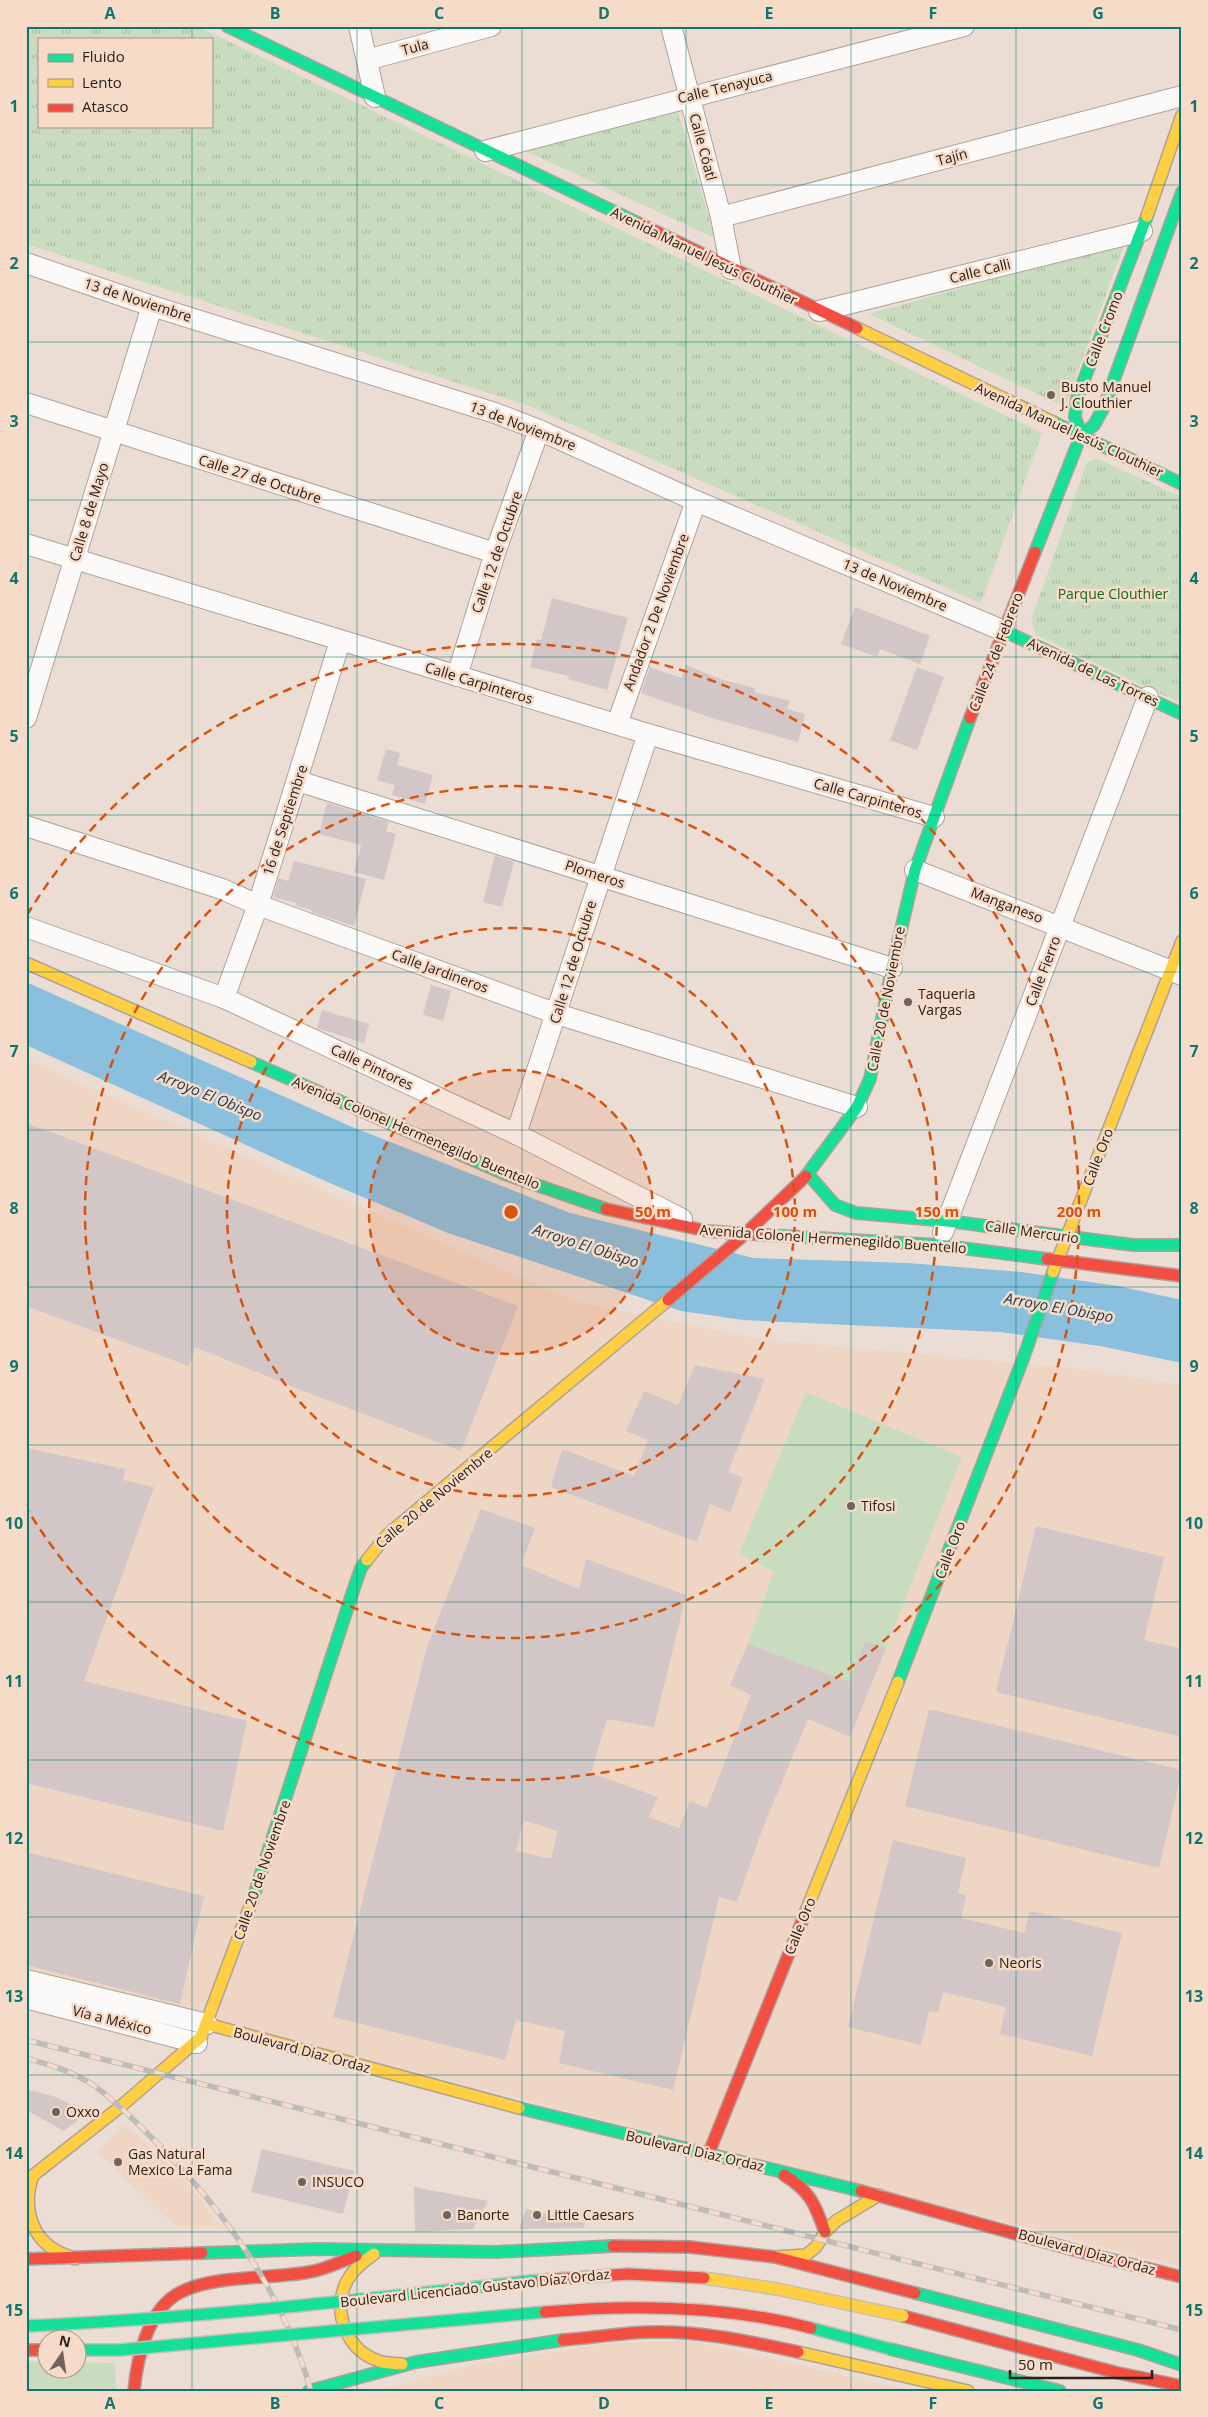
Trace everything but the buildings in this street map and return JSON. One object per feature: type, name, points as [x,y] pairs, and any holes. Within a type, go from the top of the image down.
[{"type":"street","points":[[359,26],[375,97]]},
{"type":"street","name":"Tula","points":[[368,60],[491,26]]},
{"type":"street","name":"Calle Cóatl","points":[[671,26],[721,218],[731,269]]},
{"type":"street","name":"Calle Tenayuca","points":[[486,151],[689,96],[964,26]]},
{"type":"street","name":"Avenida Manuel Jesús Clouthier","points":[[229,27],[1182,484]]},
{"type":"street","name":"Tajín","points":[[721,218],[1182,96]]},
{"type":"street","name":"Calle Cromo","points":[[1182,115],[1142,230],[1078,398],[1075,417],[1080,435],[1094,425],[1104,407],[1182,192]]},
{"type":"street","name":"Calle Calli","points":[[819,311],[1142,230]]},
{"type":"street","name":"13 de Noviembre","points":[[26,263],[152,306],[495,413],[539,430],[696,501],[1004,631]]},
{"type":"street","name":"Calle 8 de Mayo","points":[[26,718],[30,696],[75,560],[152,306]]},
{"type":"street","name":"Calle 27 de Octubre","points":[[26,403],[495,553]]},
{"type":"street","name":"Calle 12 de Octubre","points":[[457,676],[495,553],[539,430]]},
{"type":"street","name":"Calle 24 de Febrero","points":[[915,870],[1004,631],[1080,435]]},
{"type":"street","name":"Andador 2 De Noviembre","points":[[616,724],[696,501]]},
{"type":"street","name":"Calle Carpinteros","points":[[26,544],[648,734],[934,817]]},
{"type":"street","name":"Avenida de Las Torres","points":[[1004,631],[1182,714]]},
{"type":"street","name":"16 de Septiembre","points":[[224,998],[258,905],[298,781],[340,640]]},
{"type":"street","name":"Calle Fierro","points":[[938,1245],[1148,697]]},
{"type":"street","name":"Calle 12 de Octubre","points":[[516,1134],[648,734]]},
{"type":"street","name":"Plomeros","points":[[298,781],[892,968]]},
{"type":"street","name":"Calle Jardineros","points":[[26,826],[222,889],[258,905],[557,1014],[857,1107]]},
{"type":"street","name":"Manganeso","points":[[915,870],[1176,972]]},
{"type":"street","name":"Calle 20 de Noviembre","points":[[28,2180],[197,2043],[207,2024],[261,1877],[362,1568],[373,1550],[387,1534],[621,1340],[744,1235],[808,1174],[857,1107],[870,1079],[878,1051],[892,968],[915,870]]},
{"type":"street","name":"Calle Pintores","points":[[26,927],[224,998],[516,1134],[706,1231]]},
{"type":"street","name":"Calle Oro","points":[[708,2155],[915,1641],[1023,1359],[1057,1259],[1176,972],[1182,941]]},
{"type":"street","name":"Avenida Colonel Hermenegildo Buentello","points":[[26,963],[505,1174],[610,1210],[706,1231],[744,1235],[938,1245],[1057,1259],[1132,1257],[1182,1276]]},
{"type":"street","name":"Calle Mercurio","points":[[808,1174],[828,1200],[856,1214],[948,1221],[1067,1237],[1132,1257],[1182,1245]]},
{"type":"street","points":[[26,1980],[207,2024]]},
{"type":"street","name":"Vía a México","points":[[26,1998],[197,2043]]},
{"type":"street","name":"Boulevard Diaz Ordaz","points":[[207,2024],[532,2111],[879,2195],[1085,2253],[1182,2277]]},
{"type":"street","points":[[774,2169],[804,2188],[810,2194],[825,2232]]},
{"type":"street","points":[[28,2180],[26,2198],[30,2218],[40,2237],[56,2251],[75,2259]]},
{"type":"street","points":[[775,2257],[805,2256],[819,2246],[825,2232],[859,2203],[879,2195]]},
{"type":"street","points":[[26,2259],[75,2259],[245,2251],[377,2250],[496,2252],[596,2246],[690,2248],[775,2257],[891,2285],[1013,2320],[1138,2350],[1182,2365]]},
{"type":"street","points":[[377,2250],[350,2274],[343,2288],[340,2304],[341,2320],[347,2335],[356,2348],[369,2358],[384,2363],[400,2365],[547,2342],[654,2332],[695,2334],[752,2342],[968,2391]]},
{"type":"street","points":[[134,2391],[136,2370],[150,2327],[167,2301],[182,2291],[213,2283],[311,2272],[377,2250]]},
{"type":"street","name":"Boulevard Licenciado Gustavo Díaz Ordaz","points":[[26,2326],[115,2322],[339,2302],[567,2277],[628,2274],[709,2278],[777,2289],[903,2316],[1118,2373],[1182,2386]]},
{"type":"street","name":"Boulevard Licenciado Gustavo Díaz Ordaz","points":[[88,2350],[119,2350],[574,2309],[668,2306],[774,2318],[1060,2391]]},
{"type":"street","points":[[309,2391],[416,2362]]},
{"type":"shaded area","points":[[26,1059],[577,1302],[760,1339],[1080,1369],[1182,1385],[1182,2267],[26,1973]]},
{"type":"shaded area","points":[[126,2125],[192,2187],[220,2227],[175,2226],[97,2151]]},
{"type":"shaded area","points":[[692,2341],[915,2391],[373,2391],[479,2364],[608,2343]]},
{"type":"green space","points":[[26,26],[197,26],[1042,433],[981,603],[532,407],[26,244]]},
{"type":"green space","points":[[678,112],[715,238],[519,148]]},
{"type":"green space","points":[[1125,242],[1065,407],[869,314]]},
{"type":"green space","name":"Parque Clouthier","points":[[1098,459],[1182,497],[1182,704],[1036,635],[1031,620],[1087,462]]},
{"type":"green space","name":"Tifosi","points":[[806,1392],[962,1457],[886,1648],[849,1682],[748,1644],[774,1572],[739,1554]]},
{"type":"green space","points":[[26,2361],[38,2362],[38,2380],[88,2380],[88,2362],[115,2363],[116,2391],[26,2391]]},
{"type":"water","name":"Arroyo El Obispo","points":[[26,982],[350,1126],[570,1213],[754,1258],[908,1263],[1021,1272],[1118,1286],[1182,1300],[1182,1363],[1100,1346],[1000,1332],[743,1320],[681,1311],[448,1233],[325,1181],[26,1045]]},
{"type":"railway","points":[[26,2040],[1182,2330]]},
{"type":"railway","points":[[26,2058],[71,2073],[96,2087],[136,2122],[176,2162],[201,2191],[247,2252],[267,2285],[299,2354],[311,2391]]},
{"type":"traffic: fast","points":[[227,26],[638,223]]},
{"type":"traffic: fast","points":[[1081,435],[1094,425],[1104,407],[1182,192]]},
{"type":"traffic: fast","points":[[1081,435],[1075,417],[1077,398],[1147,216]]},
{"type":"traffic: fast","points":[[1053,422],[1182,484]]},
{"type":"traffic: fast","points":[[1035,552],[1081,435]]},
{"type":"traffic: fast","points":[[1004,631],[1182,714]]},
{"type":"traffic: fast","points":[[806,1176],[857,1107],[870,1079],[892,968],[915,870],[970,718]]},
{"type":"traffic: fast","points":[[251,1062],[505,1174],[606,1209]]},
{"type":"traffic: fast","points":[[808,1174],[835,1205],[856,1213],[948,1221],[1133,1245],[1182,1245]]},
{"type":"traffic: fast","points":[[767,1235],[938,1245],[1047,1259]]},
{"type":"traffic: fast","points":[[898,1682],[1023,1359],[1053,1272]]},
{"type":"traffic: fast","points":[[252,1901],[353,1591],[361,1568],[367,1560]]},
{"type":"traffic: fast","points":[[519,2108],[861,2191]]},
{"type":"traffic: fast","points":[[202,2253],[318,2249],[496,2252],[613,2246]]},
{"type":"traffic: fast","points":[[26,2326],[219,2313],[541,2280]]},
{"type":"traffic: fast","points":[[915,2293],[1138,2350],[1182,2365]]},
{"type":"traffic: fast","points":[[88,2350],[119,2350],[545,2312]]},
{"type":"traffic: fast","points":[[811,2328],[890,2349]]},
{"type":"traffic: fast","points":[[309,2391],[416,2362],[563,2340]]},
{"type":"traffic: fast","points":[[890,2349],[1060,2391]]},
{"type":"traffic: slow","points":[[1147,216],[1182,115]]},
{"type":"traffic: slow","points":[[857,328],[1053,422]]},
{"type":"traffic: slow","points":[[1053,1272],[1182,941]]},
{"type":"traffic: slow","points":[[26,963],[251,1062]]},
{"type":"traffic: slow","points":[[367,1560],[387,1535],[668,1300]]},
{"type":"traffic: slow","points":[[806,1911],[898,1682]]},
{"type":"traffic: slow","points":[[26,2181],[120,2107],[201,2037],[252,1901]]},
{"type":"traffic: slow","points":[[207,2024],[519,2108]]},
{"type":"traffic: slow","points":[[32,2178],[28,2199],[31,2219],[35,2229],[48,2245],[75,2259]]},
{"type":"traffic: slow","points":[[775,2257],[806,2255],[816,2247],[825,2232],[836,2221],[879,2195]]},
{"type":"traffic: slow","points":[[374,2254],[361,2264],[347,2280],[342,2296],[342,2320],[351,2340],[368,2356],[382,2362],[402,2364]]},
{"type":"traffic: slow","points":[[704,2278],[777,2289],[903,2316]]},
{"type":"traffic: slow","points":[[798,2352],[968,2391]]},
{"type":"traffic: jam","points":[[638,223],[857,328]]},
{"type":"traffic: jam","points":[[970,718],[1035,552]]},
{"type":"traffic: jam","points":[[668,1300],[744,1235],[806,1176]]},
{"type":"traffic: jam","points":[[606,1209],[707,1231],[767,1235]]},
{"type":"traffic: jam","points":[[1047,1259],[1182,1276]]},
{"type":"traffic: jam","points":[[708,2155],[806,1911]]},
{"type":"traffic: jam","points":[[784,2175],[806,2193],[818,2214],[825,2232]]},
{"type":"traffic: jam","points":[[861,2191],[1085,2253],[1182,2277]]},
{"type":"traffic: jam","points":[[613,2246],[690,2247],[775,2257],[915,2293]]},
{"type":"traffic: jam","points":[[26,2259],[202,2253]]},
{"type":"traffic: jam","points":[[134,2391],[141,2349],[152,2322],[170,2299],[181,2292],[226,2280],[315,2271],[356,2256]]},
{"type":"traffic: jam","points":[[541,2280],[628,2274],[704,2278]]},
{"type":"traffic: jam","points":[[545,2312],[578,2309],[679,2308],[745,2315],[811,2328]]},
{"type":"traffic: jam","points":[[903,2316],[1118,2373],[1182,2386]]},
{"type":"traffic: jam","points":[[563,2340],[632,2333],[673,2332],[727,2338],[798,2352]]},
{"type":"traffic: jam","points":[[26,2350],[38,2350]]},
{"type":"place","name":"Busto Manuel J. Clouthier","points":[[1051,395]]},
{"type":"place","name":"Taqueria Vargas","points":[[908,1002]]},
{"type":"place","name":"Tifosi","points":[[851,1506]]},
{"type":"place","name":"Neoris","points":[[989,1963]]},
{"type":"place","name":"Oxxo","points":[[56,2112]]},
{"type":"place","name":"Gas Natural Mexico La Fama","points":[[118,2162]]},
{"type":"place","name":"INSUCO","points":[[302,2182]]},
{"type":"place","name":"Banorte","points":[[447,2215]]},
{"type":"place","name":"Little Caesars","points":[[537,2215]]}]
